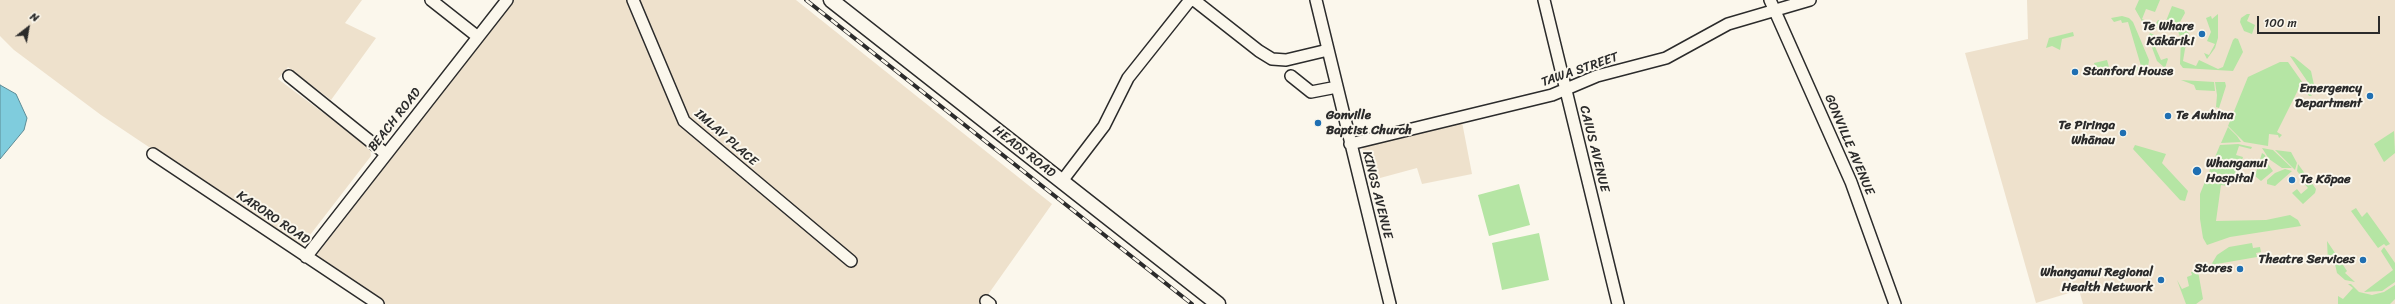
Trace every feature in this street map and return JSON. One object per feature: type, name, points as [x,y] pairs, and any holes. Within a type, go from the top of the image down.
[{"type":"main road","name":"HEADS ROAD","points":[[831,0],[1218,304]]},
{"type":"street","points":[[430,0],[478,37]]},
{"type":"street","name":"BEACH ROAD","points":[[306,257],[507,0]]},
{"type":"street","name":"IMLAY PLACE","points":[[633,0],[684,121],[851,261]]},
{"type":"street","points":[[1062,181],[1104,126],[1128,78],[1190,0]]},
{"type":"street","points":[[1194,0],[1258,51],[1272,59],[1286,60],[1328,50]]},
{"type":"street","name":"KINGS AVENUE","points":[[1316,0],[1390,304]]},
{"type":"street","name":"CAIUS AVENUE","points":[[1544,0],[1618,304]]},
{"type":"street","name":"TAWA STREET","points":[[1350,144],[1534,100],[1566,90],[1597,76],[1666,58],[1728,24],[1772,5],[1810,0]]},
{"type":"street","name":"GONVILLE AVENUE","points":[[1772,5],[1851,182],[1894,304]]},
{"type":"street","points":[[289,76],[386,154]]},
{"type":"street","points":[[1291,76],[1311,92],[1337,87]]},
{"type":"street","name":"KARORO ROAD","points":[[153,154],[378,304]]},
{"type":"shaded area","points":[[0,0],[362,0],[345,23],[376,38],[331,100],[288,67],[278,79],[370,148],[371,156],[300,248],[101,115],[14,50],[0,36]]},
{"type":"shaded area","points":[[514,0],[796,0],[1052,204],[987,296],[984,304],[385,304],[315,257]]},
{"type":"shaded area","name":"Whanganui Hospital","points":[[2027,0],[2395,0],[2395,304],[2083,304],[2079,290],[2036,303],[1965,53],[2028,39]]},
{"type":"shaded area","points":[[1462,122],[1472,174],[1422,184],[1417,168],[1369,181],[1362,147]]},
{"type":"green space","points":[[2139,0],[2160,0],[2155,12],[2146,9],[2142,19],[2155,25],[2158,20],[2164,22],[2166,26],[2156,28],[2143,23],[2135,9]]},
{"type":"green space","points":[[2172,6],[2184,10],[2185,13],[2180,22],[2175,24],[2173,22],[2168,25],[2166,21]]},
{"type":"green space","points":[[2218,14],[2218,38],[2215,48],[2207,59],[2204,53],[2209,55],[2215,44],[2207,41],[2211,32],[2206,18],[2211,16],[2212,19]]},
{"type":"green space","points":[[2247,14],[2250,14],[2247,21],[2255,25],[2252,34],[2244,31],[2240,22],[2241,18]]},
{"type":"green space","points":[[2122,16],[2129,18],[2133,22],[2149,60],[2148,67],[2143,73],[2136,71],[2134,68],[2141,66],[2128,22],[2122,23],[2121,20],[2114,22],[2111,18]]},
{"type":"green space","points":[[2184,26],[2190,35],[2183,61],[2196,66],[2199,60],[2218,69],[2223,67],[2233,40],[2235,38],[2238,39],[2243,52],[2233,71],[2183,68],[2180,64],[2181,39],[2177,29]]},
{"type":"green space","points":[[2073,32],[2074,36],[2062,39],[2060,50],[2052,46],[2046,48],[2049,38]]},
{"type":"green space","points":[[2150,33],[2157,36],[2152,40],[2161,60],[2168,59],[2165,68],[2157,61],[2148,37]]},
{"type":"green space","points":[[2290,56],[2294,57],[2311,71],[2314,85],[2317,90],[2316,94]]},
{"type":"green space","points":[[2107,60],[2111,74],[2098,77],[2094,63]]},
{"type":"green space","points":[[2280,62],[2288,62],[2312,96],[2309,96],[2306,91],[2305,93],[2298,90],[2277,132],[2282,135],[2279,138],[2278,135],[2269,134],[2268,146],[2244,142],[2228,126],[2248,77]]},
{"type":"green space","points":[[2181,80],[2214,82],[2215,91],[2196,90],[2194,85]]},
{"type":"green space","points":[[2215,82],[2225,82],[2226,86],[2219,108],[2216,107],[2217,95]]},
{"type":"green space","points":[[2228,127],[2237,136],[2241,142],[2221,143]]},
{"type":"green space","points":[[2394,131],[2395,153],[2384,162],[2374,144]]},
{"type":"green space","points":[[2238,144],[2252,147],[2251,149],[2239,146],[2236,155],[2243,157],[2236,181],[2232,180],[2230,185],[2227,186],[2221,185],[2216,221],[2266,220],[2290,215],[2298,220],[2301,226],[2230,237],[2207,245],[2203,238],[2200,219],[2200,194],[2220,145]]},
{"type":"green space","points":[[2135,145],[2166,154],[2162,163],[2188,191],[2185,201],[2180,200],[2133,149]]},
{"type":"green space","points":[[2262,148],[2273,150],[2292,168],[2282,168],[2269,159]]},
{"type":"green space","points":[[2275,150],[2291,152],[2297,163],[2295,170]]},
{"type":"green space","points":[[2262,153],[2265,155],[2266,161],[2273,171],[2261,181],[2255,176]]},
{"type":"green space","points":[[2298,164],[2316,189],[2315,193],[2303,204],[2292,193],[2297,189],[2301,194],[2308,188],[2300,179],[2302,177],[2297,171]]},
{"type":"green space","points":[[2285,169],[2292,171],[2275,186],[2267,184],[2267,180],[2275,173]]},
{"type":"green space","points":[[1519,184],[1530,225],[1489,236],[1478,195]]},
{"type":"green space","points":[[2356,208],[2362,217],[2367,212],[2390,244],[2386,246],[2384,244],[2378,248],[2351,211]]},
{"type":"green space","points":[[1539,233],[1549,280],[1502,290],[1492,243]]},
{"type":"green space","points":[[2327,241],[2347,271],[2345,273],[2355,282],[2345,280],[2337,273],[2335,264],[2328,262]]},
{"type":"green space","points":[[2252,243],[2253,248],[2260,247],[2261,252],[2256,253],[2257,257],[2211,265],[2217,255],[2229,247]]},
{"type":"green space","points":[[2384,247],[2395,263],[2395,282],[2382,291],[2364,292],[2393,270],[2381,251]]},
{"type":"green space","points":[[2198,271],[2203,299],[2196,304],[2186,304],[2177,280],[2182,289],[2189,286],[2187,277],[2192,275],[2191,272]]},
{"type":"green space","points":[[2348,284],[2351,284],[2359,292],[2372,295],[2384,292],[2395,285],[2395,299],[2390,304],[2338,304],[2338,296],[2343,299],[2353,288]]},
{"type":"water","points":[[0,85],[16,94],[27,118],[24,130],[0,159]]},
{"type":"railway","points":[[806,0],[1192,304]]},
{"type":"place","name":"Te Whare Kākāriki","points":[[2202,34]]},
{"type":"place","name":"Stanford House","points":[[2075,72]]},
{"type":"place","name":"Emergency Department","points":[[2370,96]]},
{"type":"place","name":"Te Awhina","points":[[2168,116]]},
{"type":"place","name":"Gonville Baptist Church","points":[[1318,123]]},
{"type":"place","name":"Te Piringa Whānau","points":[[2123,133]]},
{"type":"place","name":"Whanganui Hospital","points":[[2197,171]]},
{"type":"place","name":"Te Kōpae","points":[[2292,180]]},
{"type":"place","name":"Theatre Services","points":[[2363,260]]},
{"type":"place","name":"Stores","points":[[2240,269]]},
{"type":"place","name":"Whanganui Regional Health Network","points":[[2161,280]]}]
